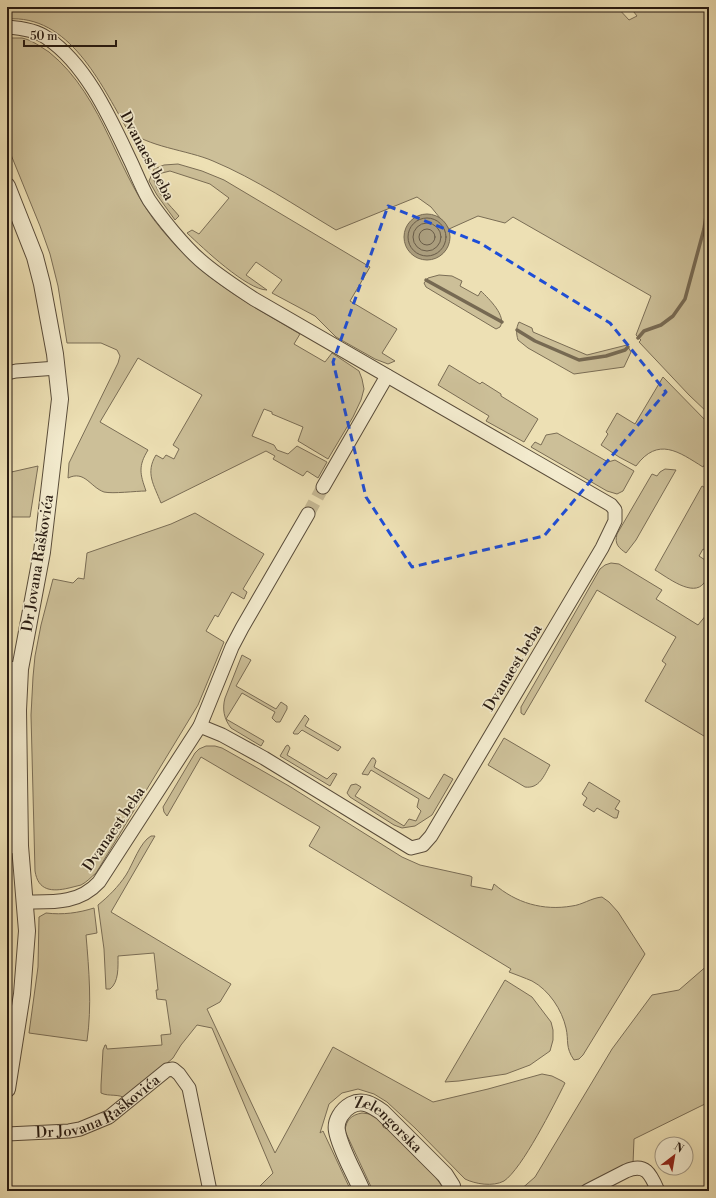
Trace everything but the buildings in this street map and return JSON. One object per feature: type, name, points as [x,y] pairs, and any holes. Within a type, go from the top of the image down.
[{"type":"street","name":"Dvanaest beba","points":[[7,27],[27,30],[47,38],[64,52],[75,64],[101,102],[149,199],[160,215],[199,259],[254,299],[611,505],[616,510],[612,530],[431,836],[423,845],[412,848],[264,758],[222,735],[200,726]]},
{"type":"street","name":"Dr Jovana Raškovića","points":[[7,186],[35,257],[42,284],[57,368],[60,399],[47,517],[37,583],[13,669],[13,846],[25,902],[27,932],[22,994],[7,1089]]},
{"type":"street","points":[[7,373],[57,368]]},
{"type":"street","points":[[323,487],[387,376]]},
{"type":"street","name":"Dvanaest beba","points":[[25,902],[65,901],[79,897],[92,890],[99,882],[200,726],[232,647],[308,514]]},
{"type":"street","name":"Dr Jovana Raškovića","points":[[7,1134],[69,1131],[80,1129],[109,1117],[170,1068],[179,1074],[189,1088],[210,1191]]},
{"type":"street","name":"Zelengorska","points":[[362,1191],[340,1143],[337,1130],[339,1117],[347,1107],[355,1103],[362,1102],[370,1104],[382,1112],[445,1175],[449,1180],[452,1191]]},
{"type":"street","points":[[587,1191],[632,1168],[639,1168],[647,1172],[652,1178],[658,1191]]},
{"type":"highlighted area","points":[[388,206],[480,243],[610,323],[666,392],[544,536],[412,567],[366,497],[333,362]]},
{"type":"shaded area","points":[[7,7],[617,7],[629,20],[637,16],[630,7],[709,7],[709,414],[639,342],[641,340],[636,335],[651,296],[513,217],[505,223],[478,216],[449,229],[431,207],[417,197],[336,230],[276,193],[229,168],[203,157],[156,144],[135,135],[127,129],[94,73],[80,55],[65,40],[48,28],[29,20],[7,19]]},
{"type":"shaded area","points":[[7,38],[22,38],[33,42],[49,52],[68,71],[98,114],[133,186],[146,209],[162,230],[188,258],[210,277],[235,295],[300,334],[294,344],[325,362],[332,353],[359,371],[364,389],[361,400],[353,417],[328,459],[298,441],[303,427],[264,409],[252,436],[274,445],[277,450],[288,454],[297,446],[327,462],[318,478],[307,471],[303,476],[273,459],[275,456],[266,451],[161,503],[153,485],[151,468],[153,461],[156,455],[163,459],[166,455],[174,459],[179,449],[173,445],[202,395],[138,358],[100,422],[148,450],[141,466],[142,480],[146,491],[108,493],[99,490],[87,480],[79,476],[68,478],[69,463],[118,363],[120,356],[117,350],[101,343],[67,343],[58,286],[50,254],[7,145]]},
{"type":"shaded area","points":[[178,164],[202,171],[224,180],[370,267],[350,301],[397,329],[382,353],[395,361],[388,364],[375,359],[336,337],[315,316],[272,293],[282,280],[256,262],[246,275],[267,290],[258,288],[237,276],[203,248],[187,233],[192,230],[199,234],[229,198],[210,184],[170,171],[158,174],[154,180],[164,199],[179,216],[175,220],[149,181],[154,169],[164,165]]},
{"type":"shaded area","points":[[439,275],[452,276],[462,281],[460,286],[478,296],[481,291],[499,313],[502,323],[500,327],[496,329],[426,287],[424,283],[428,278]]},
{"type":"shaded area","points":[[519,322],[532,328],[533,332],[587,355],[627,345],[631,352],[624,367],[574,374],[528,348],[518,340],[517,326]]},
{"type":"shaded area","points":[[449,365],[480,384],[482,382],[501,394],[501,396],[538,419],[524,442],[486,421],[489,416],[438,385]]},
{"type":"shaded area","points":[[663,377],[709,424],[709,458],[703,467],[677,452],[661,449],[652,451],[636,466],[601,445],[608,434],[606,432],[617,413],[635,424]]},
{"type":"shaded area","points":[[557,433],[608,462],[615,460],[634,471],[623,491],[617,494],[607,491],[531,447],[535,442],[541,445],[546,435]]},
{"type":"shaded area","points":[[38,466],[30,517],[7,517],[7,473]]},
{"type":"shaded area","points":[[665,469],[676,470],[636,540],[626,553],[617,543],[617,534],[652,474],[657,476]]},
{"type":"shaded area","points":[[702,486],[709,490],[709,552],[703,549],[699,556],[708,562],[706,565],[709,568],[709,572],[704,583],[699,587],[693,588],[680,585],[655,570]]},
{"type":"shaded area","points":[[195,513],[264,554],[243,589],[247,592],[244,599],[232,592],[218,617],[215,615],[206,631],[224,642],[198,705],[96,873],[81,885],[52,890],[39,883],[35,871],[31,715],[35,656],[41,625],[53,579],[73,583],[78,578],[84,579],[87,553],[171,524]]},
{"type":"shaded area","points":[[611,563],[619,564],[662,590],[656,599],[698,625],[707,614],[709,616],[709,739],[645,701],[666,664],[662,661],[676,637],[597,590],[524,715],[521,713],[521,707],[600,569]]},
{"type":"shaded area","points":[[242,655],[251,660],[236,686],[276,709],[281,702],[287,706],[287,709],[280,722],[276,722],[272,718],[275,712],[242,693],[226,719],[224,714],[225,698]]},
{"type":"shaded area","points":[[305,715],[309,719],[305,726],[341,747],[338,751],[302,730],[298,734],[293,733]]},
{"type":"shaded area","points":[[226,719],[264,741],[261,746],[231,728]]},
{"type":"shaded area","points":[[504,738],[550,765],[537,784],[530,787],[525,787],[488,765]]},
{"type":"shaded area","points":[[288,745],[290,748],[287,755],[327,779],[333,773],[337,774],[330,786],[280,756]]},
{"type":"shaded area","points":[[206,746],[222,748],[254,766],[289,786],[402,857],[420,865],[472,877],[471,886],[492,890],[494,884],[502,891],[521,901],[540,906],[572,906],[602,897],[609,902],[618,912],[645,954],[583,1055],[579,1059],[574,1060],[568,1048],[566,1028],[561,1014],[554,1001],[538,985],[509,972],[511,969],[309,846],[320,827],[201,757],[167,816],[163,807],[195,753],[199,749]]},
{"type":"shaded area","points":[[372,758],[376,761],[374,767],[429,799],[444,774],[453,779],[432,815],[415,826],[402,828],[394,825],[350,797],[347,793],[351,785],[356,784],[361,787],[355,796],[404,826],[409,819],[416,821],[421,811],[417,807],[419,799],[371,770],[368,775],[362,774]]},
{"type":"shaded area","points":[[589,782],[620,801],[615,809],[619,811],[617,818],[614,818],[597,808],[594,812],[583,805],[587,798],[582,794]]},
{"type":"shaded area","points":[[151,836],[155,836],[111,912],[231,984],[220,1002],[207,1009],[275,1153],[333,1047],[433,1102],[542,1074],[552,1076],[565,1083],[537,1136],[520,1164],[511,1174],[504,1181],[495,1184],[479,1183],[465,1179],[387,1102],[374,1094],[358,1089],[342,1093],[329,1104],[320,1133],[323,1131],[351,1191],[266,1191],[260,1186],[273,1173],[212,1028],[197,1025],[173,1058],[126,1099],[120,1096],[101,1093],[103,1050],[105,1045],[107,1049],[162,1045],[161,1035],[171,1034],[166,1000],[157,999],[156,990],[158,990],[154,953],[118,956],[115,982],[110,989],[106,989],[104,949],[98,905],[110,895],[120,883],[129,870],[143,843]]},
{"type":"shaded area","points":[[94,908],[97,933],[86,935],[90,1001],[87,1041],[29,1033],[38,967],[39,917],[46,913],[70,913]]},
{"type":"shaded area","points":[[709,964],[709,1102],[634,1139],[633,1164],[581,1191],[519,1191],[535,1177],[612,1049],[652,995],[679,990]]},
{"type":"shaded area","points":[[505,980],[532,997],[551,1022],[553,1040],[550,1051],[530,1065],[506,1074],[445,1082]]},
{"type":"shaded area","points":[[362,1113],[370,1114],[376,1118],[436,1178],[442,1186],[442,1191],[373,1191],[345,1131],[348,1121],[355,1115]]},
{"type":"water","points":[[422,214],[432,214],[440,218],[446,224],[450,232],[450,242],[446,250],[440,256],[432,260],[422,260],[414,256],[408,250],[404,242],[404,232],[408,224],[414,218]]},
{"type":"waterway","points":[[638,338],[644,331],[661,325],[673,316],[685,299],[704,229],[707,210],[707,194],[709,192]]},
{"type":"waterway","points":[[426,280],[502,322]]},
{"type":"waterway","points":[[517,330],[535,341],[579,360],[606,356],[625,350],[628,347]]},
{"type":"tunnel","points":[[308,514],[323,487]]}]
